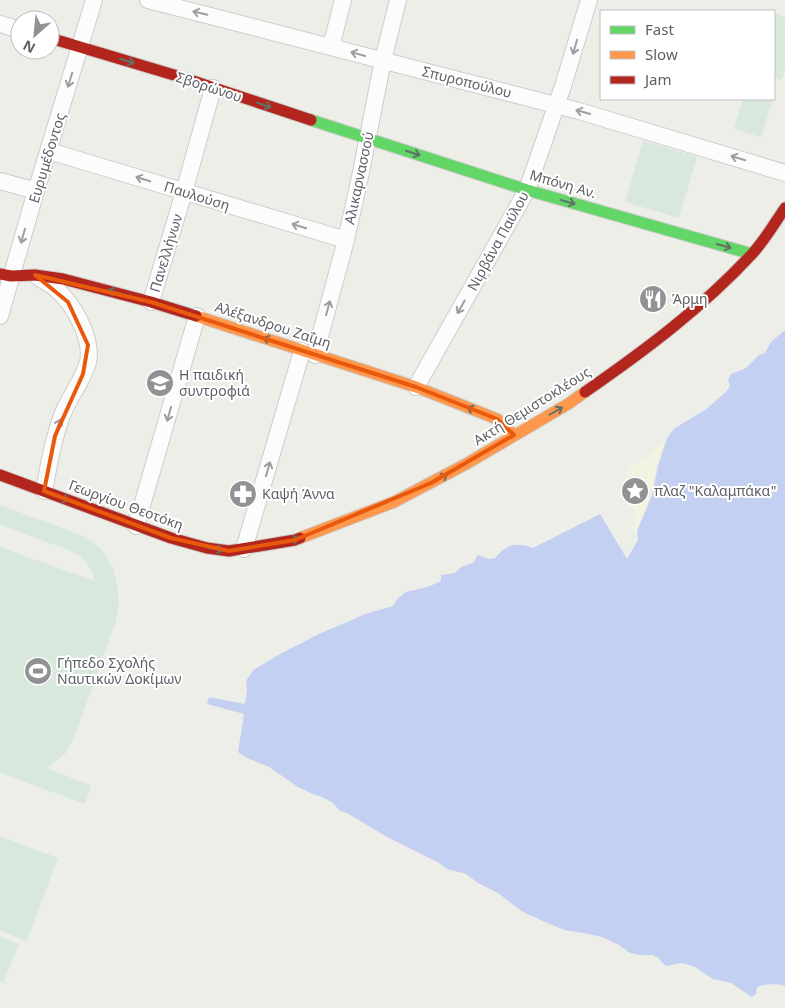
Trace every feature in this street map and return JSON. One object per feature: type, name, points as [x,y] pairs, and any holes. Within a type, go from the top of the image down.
[{"type":"street","name":"Ευρυμέδοντος","points":[[0,316],[6,275],[49,151],[94,0]]},
{"type":"street","name":"Σπυροπούλου","points":[[148,0],[557,105],[785,173]]},
{"type":"street","points":[[331,46],[343,0]]},
{"type":"street","name":"Αλικαρνασσού","points":[[244,549],[346,240],[383,60],[398,0]]},
{"type":"street","name":"Νιρβάνα Παύλου","points":[[416,387],[527,190],[557,105],[589,0]]},
{"type":"street","name":"Σβορώνου","points":[[60,41],[367,138]]},
{"type":"street","name":"Πανελλήνων","points":[[152,302],[213,88]]},
{"type":"street","name":"Μπόνη Αν.","points":[[367,138],[527,190],[752,254]]},
{"type":"street","name":"Παυλούση","points":[[49,151],[346,240]]},
{"type":"street","points":[[0,180],[36,191]]},
{"type":"street","name":"Ακτή Θεμιστοκλέους","points":[[244,549],[295,540],[394,502],[431,484],[568,404],[630,362],[708,297],[752,254],[785,208]]},
{"type":"street","name":"Αλέξανδρου Ζαΐμη","points":[[6,275],[34,275],[63,279],[152,302],[197,316],[416,387],[497,419],[514,435]]},
{"type":"street","points":[[34,275],[55,289],[68,302],[81,324],[88,345],[86,367],[64,412],[55,436],[44,491]]},
{"type":"street","points":[[136,526],[197,316]]},
{"type":"street","name":"Γεωργίου Θεοτόκη","points":[[0,475],[171,538],[207,548],[229,551],[244,549]]},
{"type":"highlighted area","points":[[35,275],[151,302],[416,387],[497,419],[514,435],[431,483],[295,540],[229,551],[171,538],[44,491],[55,436],[83,374],[88,345],[68,302]]},
{"type":"shaded area","points":[[775,13],[785,17],[785,70],[782,80],[775,78]]},
{"type":"shaded area","points":[[743,100],[773,100],[761,137],[734,129]]},
{"type":"shaded area","points":[[643,141],[697,157],[679,218],[625,202]]},
{"type":"shaded area","name":"Γήπεδο Σχολής Ναυτικών Δοκίμων","points":[[0,505],[84,536],[102,550],[113,568],[118,589],[119,605],[116,621],[75,735],[65,754],[46,768],[91,785],[85,804],[0,773],[0,547],[95,581],[85,561],[77,554],[0,525]]},
{"type":"shaded area","points":[[0,836],[58,858],[27,941],[0,931]]},
{"type":"shaded area","points":[[0,936],[19,944],[3,983],[0,982]]},
{"type":"sand","name":"πλαζ \"Καλαμπάκα\"","points":[[666,439],[657,464],[648,502],[635,535],[636,515],[631,502],[618,495],[630,467],[649,455]]},
{"type":"water","points":[[785,330],[785,986],[775,984],[757,987],[756,994],[752,997],[731,983],[713,979],[695,967],[682,963],[667,966],[659,958],[652,955],[630,953],[602,937],[564,930],[529,915],[498,893],[478,883],[466,874],[447,869],[439,863],[387,837],[347,813],[340,811],[333,803],[298,787],[269,767],[238,752],[244,714],[207,704],[209,697],[245,704],[246,681],[253,670],[321,633],[365,614],[393,606],[398,598],[406,592],[441,581],[441,575],[455,573],[461,567],[473,563],[478,555],[489,559],[495,558],[503,550],[512,546],[522,545],[533,548],[600,514],[627,559],[638,540],[637,531],[652,495],[658,466],[667,438],[675,428],[705,410],[726,392],[730,386],[728,380],[731,374],[746,368],[759,355],[765,353],[771,342]]},
{"type":"traffic: fast","points":[[311,120],[527,190],[752,254]]},
{"type":"traffic: slow","points":[[196,316],[416,387],[497,419],[514,435]]},
{"type":"traffic: slow","points":[[300,538],[394,502],[466,464],[585,392]]},
{"type":"traffic: jam","points":[[60,41],[184,78],[311,120]]},
{"type":"traffic: jam","points":[[585,392],[651,345],[713,293],[757,249],[785,208]]},
{"type":"traffic: jam","points":[[0,274],[11,276],[35,275],[63,279],[196,316]]},
{"type":"traffic: jam","points":[[0,475],[171,538],[207,548],[229,551],[300,538]]},
{"type":"place","name":"Άρμη","points":[[653,299]]},
{"type":"place","name":"Η παιδική συντροφιά","points":[[160,383]]},
{"type":"place","name":"πλαζ \"Καλαμπάκα\"","points":[[635,491]]},
{"type":"place","name":"Καψή Άννα","points":[[243,494]]},
{"type":"place","name":"Γήπεδο Σχολής Ναυτικών Δοκίμων","points":[[38,671]]}]
